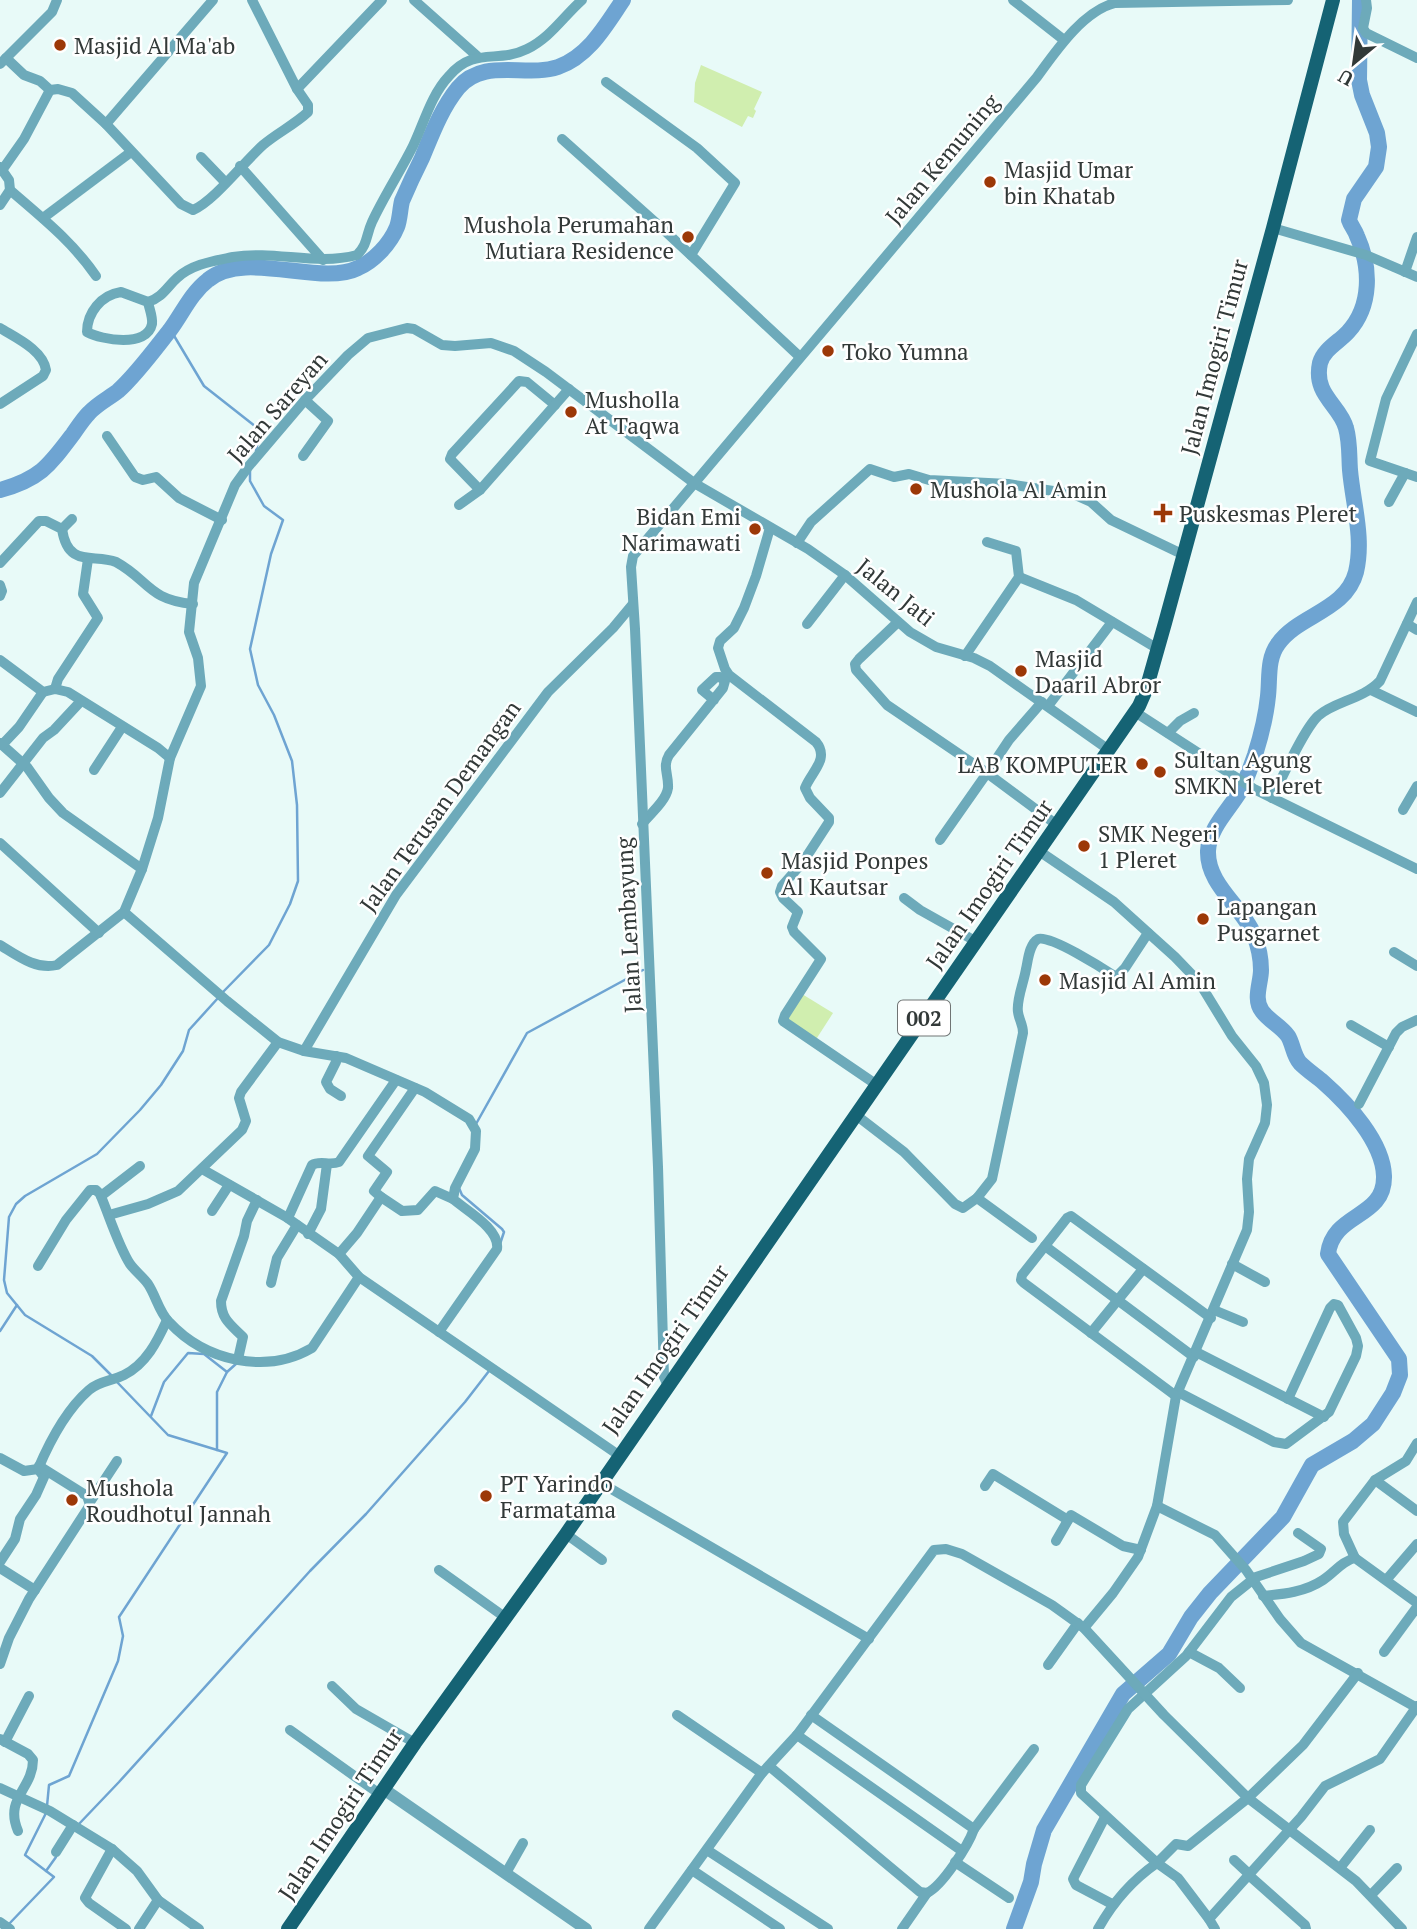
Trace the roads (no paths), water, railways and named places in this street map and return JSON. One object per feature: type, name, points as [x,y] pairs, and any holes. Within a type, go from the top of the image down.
[{"type":"main road","name":"Jalan Imogiri Timur","points":[[288,1929],[415,1743],[566,1534],[1143,698],[1333,0]]},
{"type":"street","points":[[106,124],[211,0]]},
{"type":"street","points":[[55,1],[52,12],[3,61],[24,75],[40,81],[50,90],[72,93],[106,124],[188,210],[196,209],[205,203],[266,143],[308,112],[308,105],[297,89],[252,0]]},
{"type":"street","points":[[297,89],[382,0]]},
{"type":"street","points":[[414,0],[477,56]]},
{"type":"street","points":[[148,302],[152,323],[142,336],[125,341],[109,340],[87,332],[93,310],[114,293],[121,292],[148,302],[157,299],[179,276],[206,263],[254,255],[323,261],[357,255],[369,240],[372,221],[414,144],[438,90],[451,73],[477,56],[509,56],[535,45],[545,39],[582,0]]},
{"type":"street","points":[[1013,0],[1064,40]]},
{"type":"street","name":"Jalan Kemuning","points":[[694,484],[1037,76],[1064,40],[1104,6],[1115,3],[1288,0]]},
{"type":"street","points":[[1366,0],[1363,28],[1366,33],[1417,58]]},
{"type":"street","points":[[606,82],[697,148],[736,183],[691,256]]},
{"type":"street","points":[[0,205],[10,190],[9,180],[1,168],[24,139],[50,90]]},
{"type":"street","points":[[562,139],[800,357]]},
{"type":"street","points":[[43,218],[131,152]]},
{"type":"street","points":[[201,157],[225,182]]},
{"type":"street","points":[[240,166],[323,261]]},
{"type":"street","points":[[10,190],[74,247],[96,276]]},
{"type":"street","points":[[1273,228],[1366,255],[1417,277]]},
{"type":"street","points":[[1405,272],[1417,237]]},
{"type":"street","points":[[0,328],[36,352],[42,358],[46,370],[43,376],[0,404]]},
{"type":"street","name":"Jalan Sareyan","points":[[0,945],[37,966],[46,968],[57,965],[124,912],[142,869],[158,818],[170,758],[201,686],[198,658],[189,632],[194,583],[235,485],[305,400],[364,340],[402,328],[414,329],[442,345],[491,342],[514,351]]},
{"type":"street","points":[[1416,338],[1386,399],[1370,461],[1417,477]]},
{"type":"street","name":"Jalan Jati","points":[[514,351],[569,389],[694,484],[797,543],[845,575],[898,622],[929,643],[990,666],[1108,750]]},
{"type":"street","points":[[480,490],[450,459],[476,426],[519,381],[527,382],[555,405]]},
{"type":"street","points":[[458,505],[480,490],[569,389]]},
{"type":"street","points":[[303,456],[328,421],[305,400]]},
{"type":"street","points":[[107,436],[135,477],[143,480],[156,477],[179,498],[222,520]]},
{"type":"street","points":[[797,543],[811,522],[870,469],[894,477],[909,474],[929,480],[1008,484],[1073,494],[1086,499],[1111,520],[1184,555]]},
{"type":"street","points":[[1389,502],[1405,472]]},
{"type":"street","name":"Jalan Lembayung","points":[[668,1386],[664,1377],[659,1167],[631,567],[633,556],[694,484]]},
{"type":"street","points":[[62,529],[72,519]]},
{"type":"street","points":[[0,563],[40,520],[62,529]]},
{"type":"street","points":[[769,528],[744,608],[734,628],[718,645],[723,665],[729,675],[816,742],[823,752],[805,788],[810,798],[829,818],[829,822],[780,892],[798,912],[793,931],[821,959],[783,1021],[877,1085]]},
{"type":"street","points":[[62,529],[72,550],[88,559],[107,558],[116,562],[164,598],[193,604]]},
{"type":"street","points":[[965,656],[1019,578],[1016,551],[987,542]]},
{"type":"street","points":[[55,689],[58,679],[98,618],[83,593],[88,559]]},
{"type":"street","points":[[807,624],[845,575]]},
{"type":"street","points":[[1019,578],[1069,596],[1158,649]]},
{"type":"street","points":[[0,585],[0,596]]},
{"type":"street","points":[[1272,798],[1318,716],[1371,690],[1386,673],[1412,627],[1417,602]]},
{"type":"street","name":"Jalan Terusan Demangan","points":[[304,1051],[396,895],[548,692],[613,628],[633,604]]},
{"type":"street","points":[[898,622],[859,659],[855,664],[856,670],[887,705],[987,773],[1057,825]]},
{"type":"street","points":[[940,840],[1009,740],[1045,704],[1112,622]]},
{"type":"street","points":[[0,660],[43,692]]},
{"type":"street","points":[[142,869],[63,813],[24,764],[1,744],[19,727],[43,692],[55,689],[68,692],[158,747],[170,758]]},
{"type":"street","points":[[1371,690],[1417,712]]},
{"type":"street","points":[[642,824],[667,791],[667,759],[713,700]]},
{"type":"street","points":[[0,793],[44,738],[82,701]]},
{"type":"street","points":[[1135,712],[1254,789],[1417,869]]},
{"type":"street","points":[[1168,733],[1180,721],[1194,713]]},
{"type":"street","points":[[94,770],[122,727]]},
{"type":"street","points":[[1403,810],[1417,786]]},
{"type":"street","points":[[2,849],[99,933]]},
{"type":"street","points":[[1038,852],[1102,893],[1199,982],[1232,1036],[1256,1066],[1264,1083],[1267,1113],[1249,1159],[1249,1220],[1213,1314],[1177,1394],[1157,1506],[1141,1550],[1114,1593],[1081,1625],[1048,1665]]},
{"type":"street","points":[[904,898],[976,942]]},
{"type":"street","points":[[124,912],[278,1042],[304,1051],[337,1056],[397,1080],[469,1119],[476,1130],[475,1149],[455,1188],[453,1199]]},
{"type":"street","points":[[856,1115],[904,1152],[955,1205],[966,1207],[992,1179],[997,1161],[1023,1033],[1017,1010],[1027,960],[1034,944],[1038,940],[1048,940],[1116,977],[1125,968],[1147,933]]},
{"type":"street","points":[[1394,952],[1417,967]]},
{"type":"street","points":[[1359,1104],[1400,1028],[1417,1020]]},
{"type":"street","points":[[1351,1024],[1389,1046]]},
{"type":"street","points":[[109,1215],[148,1204],[178,1191],[245,1126],[245,1113],[239,1098],[241,1092],[278,1042]]},
{"type":"street","points":[[337,1056],[326,1082],[330,1089],[341,1096]]},
{"type":"street","points":[[288,1218],[312,1165],[339,1162],[397,1080]]},
{"type":"street","points":[[368,1156],[415,1088]]},
{"type":"street","points":[[352,1146],[387,1171],[374,1191],[402,1211],[418,1210],[435,1191],[453,1199],[492,1232],[498,1243],[497,1249],[439,1332]]},
{"type":"street","points":[[308,1234],[321,1209],[327,1164]]},
{"type":"street","points":[[101,1196],[140,1166]]},
{"type":"street","points":[[201,1168],[288,1218],[338,1254],[359,1277],[620,1456]]},
{"type":"street","points":[[212,1211],[229,1185]]},
{"type":"street","points":[[38,1266],[61,1227],[90,1190],[96,1190],[129,1263],[148,1284],[167,1320],[198,1345],[218,1354],[261,1364],[281,1361],[312,1348],[359,1277]]},
{"type":"street","points":[[338,1254],[357,1233],[381,1197]]},
{"type":"street","points":[[977,1198],[1032,1238]]},
{"type":"street","points":[[238,1359],[243,1337],[225,1320],[221,1301],[247,1221],[257,1200]]},
{"type":"street","points":[[1243,1322],[1213,1314],[1143,1269],[1071,1216],[1021,1280],[1177,1394],[1282,1445],[1290,1442],[1329,1412],[1357,1350],[1356,1338],[1338,1305],[1334,1304],[1330,1308],[1288,1399]]},
{"type":"street","points":[[271,1283],[277,1258],[297,1225]]},
{"type":"street","points":[[1045,1246],[1195,1355],[1325,1417]]},
{"type":"street","points":[[1232,1264],[1265,1282]]},
{"type":"street","points":[[1091,1333],[1143,1269]]},
{"type":"street","points":[[0,1562],[15,1539],[20,1519],[44,1477],[39,1467],[52,1437],[81,1398],[99,1384],[125,1375],[146,1358],[167,1320]]},
{"type":"street","points":[[1384,1652],[1417,1605],[1387,1579],[1355,1558],[1344,1534],[1343,1522],[1375,1480],[1406,1461],[1417,1443]]},
{"type":"street","points":[[0,1458],[24,1471],[39,1467],[87,1496],[90,1502]]},
{"type":"street","points":[[0,1664],[4,1636],[117,1461]]},
{"type":"street","points":[[1406,1461],[1417,1465]]},
{"type":"street","points":[[985,1486],[996,1470],[1068,1520]]},
{"type":"street","points":[[1375,1480],[1417,1511]]},
{"type":"street","points":[[601,1483],[869,1639]]},
{"type":"street","points":[[1157,1506],[1214,1535],[1250,1575],[1290,1633],[1301,1643],[1417,1707],[1380,1759],[1325,1786],[1250,1876],[1209,1919]]},
{"type":"street","points":[[1056,1541],[1071,1515],[1123,1546],[1141,1550]]},
{"type":"street","points":[[1215,1929],[1178,1878],[1157,1863],[1083,1796],[1081,1785],[1128,1709],[1143,1692],[1189,1652],[1250,1575],[1304,1561],[1319,1554],[1319,1546],[1298,1533]]},
{"type":"street","points":[[566,1534],[602,1560]]},
{"type":"street","points":[[1387,1579],[1417,1544]]},
{"type":"street","points":[[649,1929],[766,1770],[797,1735],[934,1550],[939,1549],[962,1555],[1042,1599],[1081,1625],[1248,1798],[1340,1868],[1371,1895],[1402,1929]]},
{"type":"street","points":[[1263,1596],[1305,1589],[1321,1582],[1348,1560],[1355,1558]]},
{"type":"street","points":[[0,1568],[35,1590]]},
{"type":"street","points":[[439,1570],[506,1618]]},
{"type":"street","points":[[1189,1652],[1219,1668],[1240,1688]]},
{"type":"street","points":[[1098,1929],[1112,1904],[1136,1879],[1176,1844],[1188,1846],[1248,1798],[1303,1745],[1358,1673]]},
{"type":"street","points":[[332,1686],[356,1709],[415,1743]]},
{"type":"street","points":[[18,1831],[13,1812],[33,1760],[28,1754],[3,1740],[29,1696]]},
{"type":"street","points":[[677,1715],[766,1770],[920,1892],[927,1894]]},
{"type":"street","points":[[811,1715],[974,1829]]},
{"type":"street","points":[[290,1730],[586,1929]]},
{"type":"street","points":[[797,1735],[962,1851]]},
{"type":"street","points":[[902,1929],[927,1894],[935,1889],[955,1862],[974,1829],[1034,1749]]},
{"type":"street","points":[[0,1788],[46,1809],[112,1849],[129,1863],[158,1900],[199,1929]]},
{"type":"street","points":[[1105,1817],[1073,1879],[1076,1885],[1112,1904]]},
{"type":"street","points":[[56,1852],[76,1827]]},
{"type":"street","points":[[1340,1868],[1370,1830]]},
{"type":"street","points":[[506,1873],[523,1843]]},
{"type":"street","points":[[112,1849],[85,1898],[126,1929]]},
{"type":"street","points":[[707,1850],[828,1929]]},
{"type":"street","points":[[1234,1860],[1305,1924],[1306,1929]]},
{"type":"street","points":[[955,1862],[1009,1898]]},
{"type":"street","points":[[1371,1895],[1397,1868]]},
{"type":"street","points":[[692,1870],[780,1929]]},
{"type":"street","points":[[139,1929],[158,1900]]},
{"type":"street","points":[[0,1922],[10,1929]]},
{"type":"waterway","points":[[0,490],[25,481],[50,463],[89,413],[118,391],[138,370],[192,297],[208,280],[224,271],[242,268],[342,273],[370,261],[386,246],[394,233],[404,196],[433,131],[458,88],[480,73],[545,70],[569,62],[596,39],[623,0]]},
{"type":"waterway","points":[[1014,1929],[1031,1882],[1044,1830],[1123,1694],[1169,1654],[1191,1617],[1210,1593],[1283,1517],[1312,1465],[1353,1441],[1373,1424],[1393,1393],[1400,1375],[1399,1359],[1328,1254],[1332,1240],[1339,1230],[1368,1209],[1382,1190],[1384,1176],[1378,1150],[1353,1112],[1300,1063],[1288,1036],[1259,1006],[1261,966],[1255,939],[1249,924],[1213,874],[1208,851],[1212,834],[1242,788],[1255,755],[1265,718],[1274,650],[1297,626],[1342,596],[1351,585],[1356,572],[1359,546],[1347,433],[1343,420],[1324,392],[1319,374],[1320,363],[1325,354],[1356,322],[1362,310],[1367,286],[1362,248],[1349,220],[1354,199],[1376,167],[1379,147],[1359,80],[1360,0]]},
{"type":"waterway","points":[[170,329],[204,386],[260,430],[256,451]]},
{"type":"waterway","points":[[222,993],[269,945],[290,904],[298,881],[297,805],[292,761],[274,715],[258,685],[250,649],[271,554],[283,520],[264,506],[250,481],[250,471]]},
{"type":"waterway","points":[[476,1124],[527,1033],[643,970]]},
{"type":"waterway","points":[[112,1376],[92,1356],[25,1315],[7,1293],[4,1280],[9,1217],[16,1204],[25,1196],[97,1154],[140,1110],[161,1085],[183,1051],[189,1030],[218,998]]},
{"type":"waterway","points":[[459,1188],[462,1195],[502,1229],[504,1232],[500,1244]]},
{"type":"waterway","points":[[0,1331],[17,1305]]},
{"type":"waterway","points":[[151,1416],[164,1382],[188,1353],[204,1354],[227,1372],[237,1363]]},
{"type":"waterway","points":[[78,1825],[310,1571],[366,1514],[489,1371]]},
{"type":"waterway","points":[[217,1450],[217,1392],[227,1372]]},
{"type":"waterway","points":[[47,1806],[49,1785],[69,1776],[118,1661],[123,1636],[119,1617],[227,1453],[168,1435],[116,1381]]},
{"type":"waterway","points":[[8,1925],[54,1877],[25,1855],[46,1813]]},
{"type":"waterway","points":[[46,1871],[56,1857]]},
{"type":"place","name":"Masjid Al Ma'ab","points":[[60,45]]},
{"type":"place","name":"Masjid Umar bin Khatab","points":[[990,182]]},
{"type":"place","name":"Mushola Perumahan Mutiara Residence","points":[[688,237]]},
{"type":"place","name":"Toko Yumna","points":[[828,351]]},
{"type":"place","name":"Musholla At Taqwa","points":[[571,412]]},
{"type":"place","name":"Mushola Al Amin","points":[[916,489]]},
{"type":"place","name":"Puskesmas Pleret","points":[[1163,513]]},
{"type":"place","name":"Bidan Emi Narimawati","points":[[755,529]]},
{"type":"place","name":"Masjid Daaril Abror","points":[[1021,671]]},
{"type":"place","name":"LAB KOMPUTER","points":[[1142,764]]},
{"type":"place","name":"Sultan Agung SMKN 1 Pleret","points":[[1160,772]]},
{"type":"place","name":"SMK Negeri 1 Pleret","points":[[1084,846]]},
{"type":"place","name":"Masjid Ponpes Al Kautsar","points":[[767,873]]},
{"type":"place","name":"Lapangan Pusgarnet","points":[[1203,919]]},
{"type":"place","name":"Masjid Al Amin","points":[[1045,980]]},
{"type":"place","name":"PT Yarindo Farmatama","points":[[486,1496]]},
{"type":"place","name":"Mushola Roudhotul Jannah","points":[[72,1500]]}]
